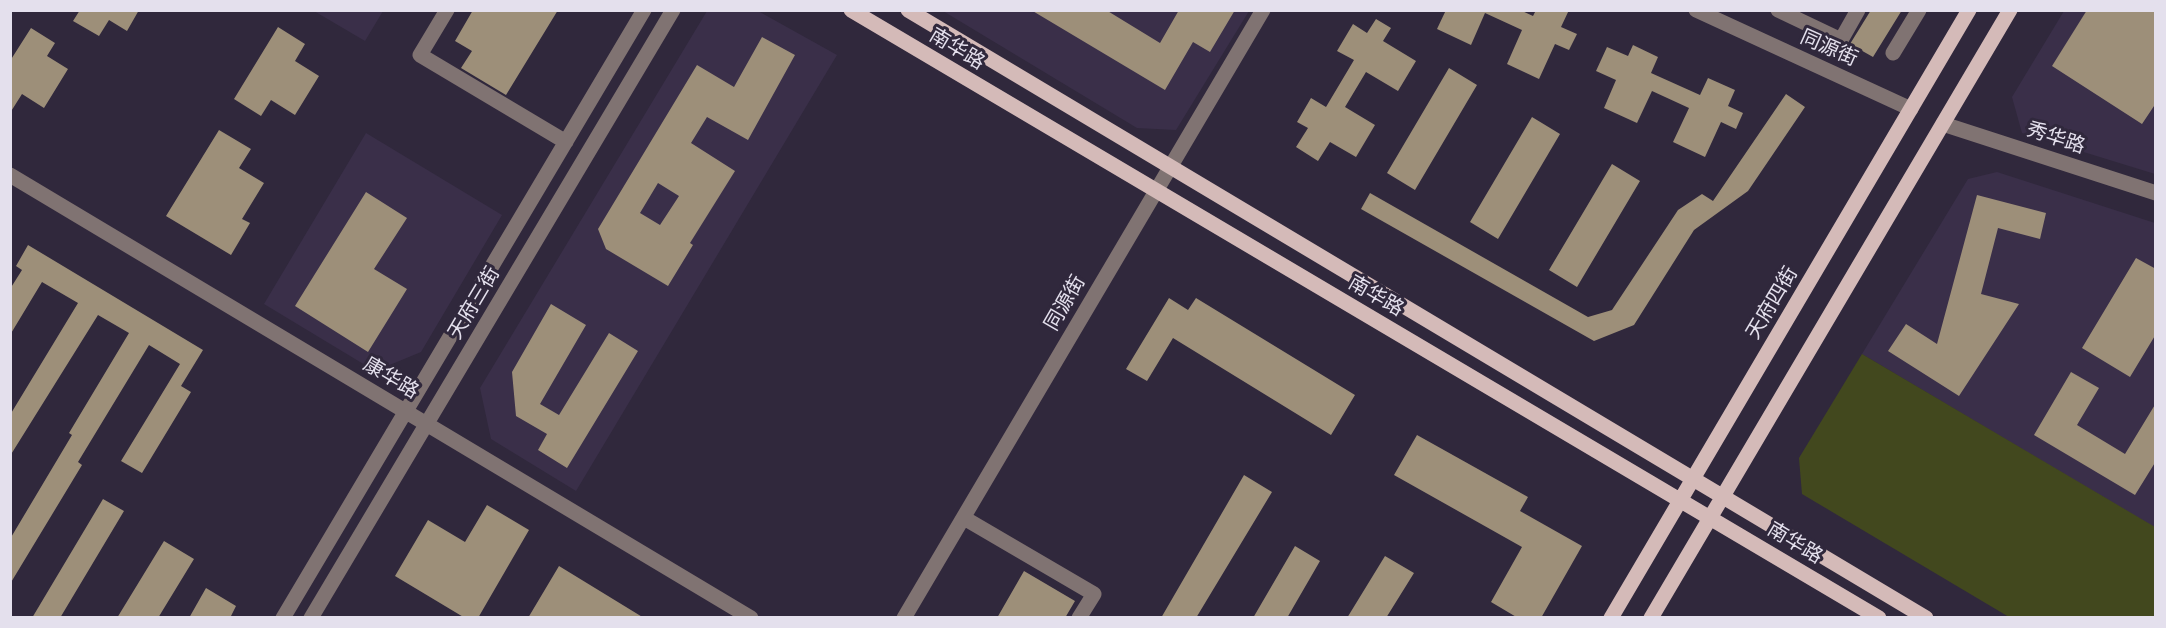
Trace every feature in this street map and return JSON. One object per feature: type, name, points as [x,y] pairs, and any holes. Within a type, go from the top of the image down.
[{"type":"main road","name":"南华路","points":[[852,10],[1879,618]]},
{"type":"main road","name":"南华路","points":[[908,10],[1724,495],[1926,618]]},
{"type":"main road","name":"天府四街","points":[[1611,618],[1969,10]]},
{"type":"main road","points":[[1652,618],[2010,10]]},
{"type":"street","points":[[447,10],[420,55],[566,142]]},
{"type":"street","name":"天府三街","points":[[283,618],[644,10]]},
{"type":"street","name":"天府三街","points":[[311,618],[673,10]]},
{"type":"street","name":"同源街","points":[[904,618],[1263,10]]},
{"type":"street","name":"同源街","points":[[1696,10],[1911,108]]},
{"type":"street","points":[[1781,11],[1840,40],[1858,10]]},
{"type":"street","points":[[1893,53],[1919,10]]},
{"type":"street","name":"秀华路","points":[[1943,124],[2156,193]]},
{"type":"street","name":"康华路","points":[[10,175],[751,618]]},
{"type":"street","points":[[964,518],[1094,594],[1079,618]]},
{"type":"shaded area","points":[[314,11],[383,11],[365,41]]},
{"type":"shaded area","points":[[707,11],[758,11],[837,55],[576,491],[491,439],[480,388]]},
{"type":"shaded area","points":[[943,11],[1249,11],[1176,130],[1137,128]]},
{"type":"shaded area","points":[[2064,11],[2155,11],[2155,174],[2022,133],[2012,97]]},
{"type":"shaded area","points":[[366,133],[502,215],[421,352],[375,371],[264,304]]},
{"type":"shaded area","points":[[1997,172],[2155,223],[2155,528],[1862,354],[1968,179]]},
{"type":"green space","points":[[1862,354],[2155,527],[2155,617],[2009,617],[1802,494],[1799,458]]},
{"type":"building","points":[[80,10],[139,10],[127,31],[109,20],[99,36],[73,21]]},
{"type":"building","points":[[473,10],[558,10],[506,95],[461,68],[472,51],[455,41]]},
{"type":"building","points":[[1031,10],[1106,10],[1160,43],[1179,10],[1235,10],[1210,52],[1193,42],[1165,90]]},
{"type":"building","points":[[1446,10],[1520,10],[1533,16],[1536,10],[1569,10],[1561,27],[1577,34],[1569,50],[1555,44],[1539,79],[1507,64],[1522,30],[1485,13],[1471,45],[1437,29]]},
{"type":"building","points":[[1871,10],[1902,10],[1873,57],[1850,44]]},
{"type":"building","points":[[2087,10],[2156,10],[2156,103],[2142,124],[2052,66]]},
{"type":"building","points":[[1376,19],[1391,28],[1383,41],[1416,61],[1398,91],[1366,72],[1345,107],[1375,125],[1356,157],[1330,142],[1318,161],[1296,147],[1308,128],[1297,122],[1311,98],[1326,107],[1354,60],[1337,51],[1353,24],[1367,33]]},
{"type":"building","points":[[278,27],[305,44],[295,61],[319,76],[295,115],[271,100],[261,116],[234,99]]},
{"type":"building","points":[[31,28],[55,43],[47,56],[68,69],[44,108],[22,94],[10,113],[10,61]]},
{"type":"building","points":[[762,37],[795,55],[748,140],[707,117],[691,143],[735,171],[690,243],[693,245],[668,286],[606,249],[598,229],[697,65],[734,87]],"holes":[[[658,183],[679,196],[660,225],[640,213]]]},
{"type":"building","points":[[1633,45],[1658,57],[1651,73],[1700,95],[1708,78],[1735,90],[1728,106],[1743,113],[1736,129],[1721,122],[1705,157],[1673,142],[1689,108],[1652,91],[1637,123],[1604,108],[1616,80],[1596,71],[1607,47],[1628,56]]},
{"type":"building","points":[[1449,68],[1477,85],[1415,190],[1387,173]]},
{"type":"building","points":[[1786,94],[1805,107],[1748,191],[1694,230],[1634,325],[1594,341],[1361,209],[1370,193],[1588,317],[1612,310],[1678,210],[1702,194],[1713,201]]},
{"type":"building","points":[[1532,117],[1560,134],[1498,239],[1470,222]]},
{"type":"building","points":[[219,130],[251,149],[239,168],[264,183],[242,219],[250,223],[231,255],[166,216]]},
{"type":"building","points":[[1612,164],[1640,181],[1577,287],[1549,270]]},
{"type":"building","points":[[366,192],[407,218],[374,269],[407,289],[368,352],[295,306]]},
{"type":"building","points":[[1977,195],[2046,213],[2040,239],[1998,228],[1981,294],[2019,304],[1959,396],[1888,351],[1906,324],[1937,344]]},
{"type":"building","points":[[28,245],[203,350],[181,386],[191,392],[142,473],[121,461],[180,364],[149,345],[78,462],[82,465],[10,584],[10,539],[72,435],[69,433],[129,333],[98,315],[10,456],[10,415],[78,303],[42,282],[10,335],[10,289],[22,270],[16,266]]},
{"type":"building","points":[[2136,258],[2156,269],[2156,334],[2130,377],[2082,348]]},
{"type":"building","points":[[1169,298],[1188,310],[1196,298],[1355,395],[1331,435],[1173,338],[1147,381],[1126,369]]},
{"type":"building","points":[[551,304],[586,325],[540,404],[559,415],[609,333],[638,351],[567,468],[538,450],[547,434],[516,416],[512,372]]},
{"type":"building","points":[[2071,372],[2099,388],[2077,425],[2125,454],[2156,403],[2156,461],[2135,495],[2034,435]]},
{"type":"building","points":[[1417,435],[1528,497],[1520,511],[1582,546],[1541,618],[1518,618],[1491,602],[1522,547],[1394,475]]},
{"type":"building","points":[[1244,475],[1272,492],[1196,618],[1161,618]]},
{"type":"building","points":[[103,499],[124,511],[60,618],[32,618]]},
{"type":"building","points":[[487,505],[529,530],[478,618],[465,618],[395,576],[428,520],[465,542]]},
{"type":"building","points":[[164,541],[194,559],[158,618],[117,618]]},
{"type":"building","points":[[1295,546],[1320,561],[1287,618],[1253,618]]},
{"type":"building","points":[[1385,556],[1414,573],[1386,618],[1347,618]]},
{"type":"building","points":[[559,566],[644,618],[528,618]]},
{"type":"building","points":[[1024,571],[1075,601],[1065,618],[997,618]]},
{"type":"building","points":[[206,588],[236,606],[230,618],[189,618]]}]
